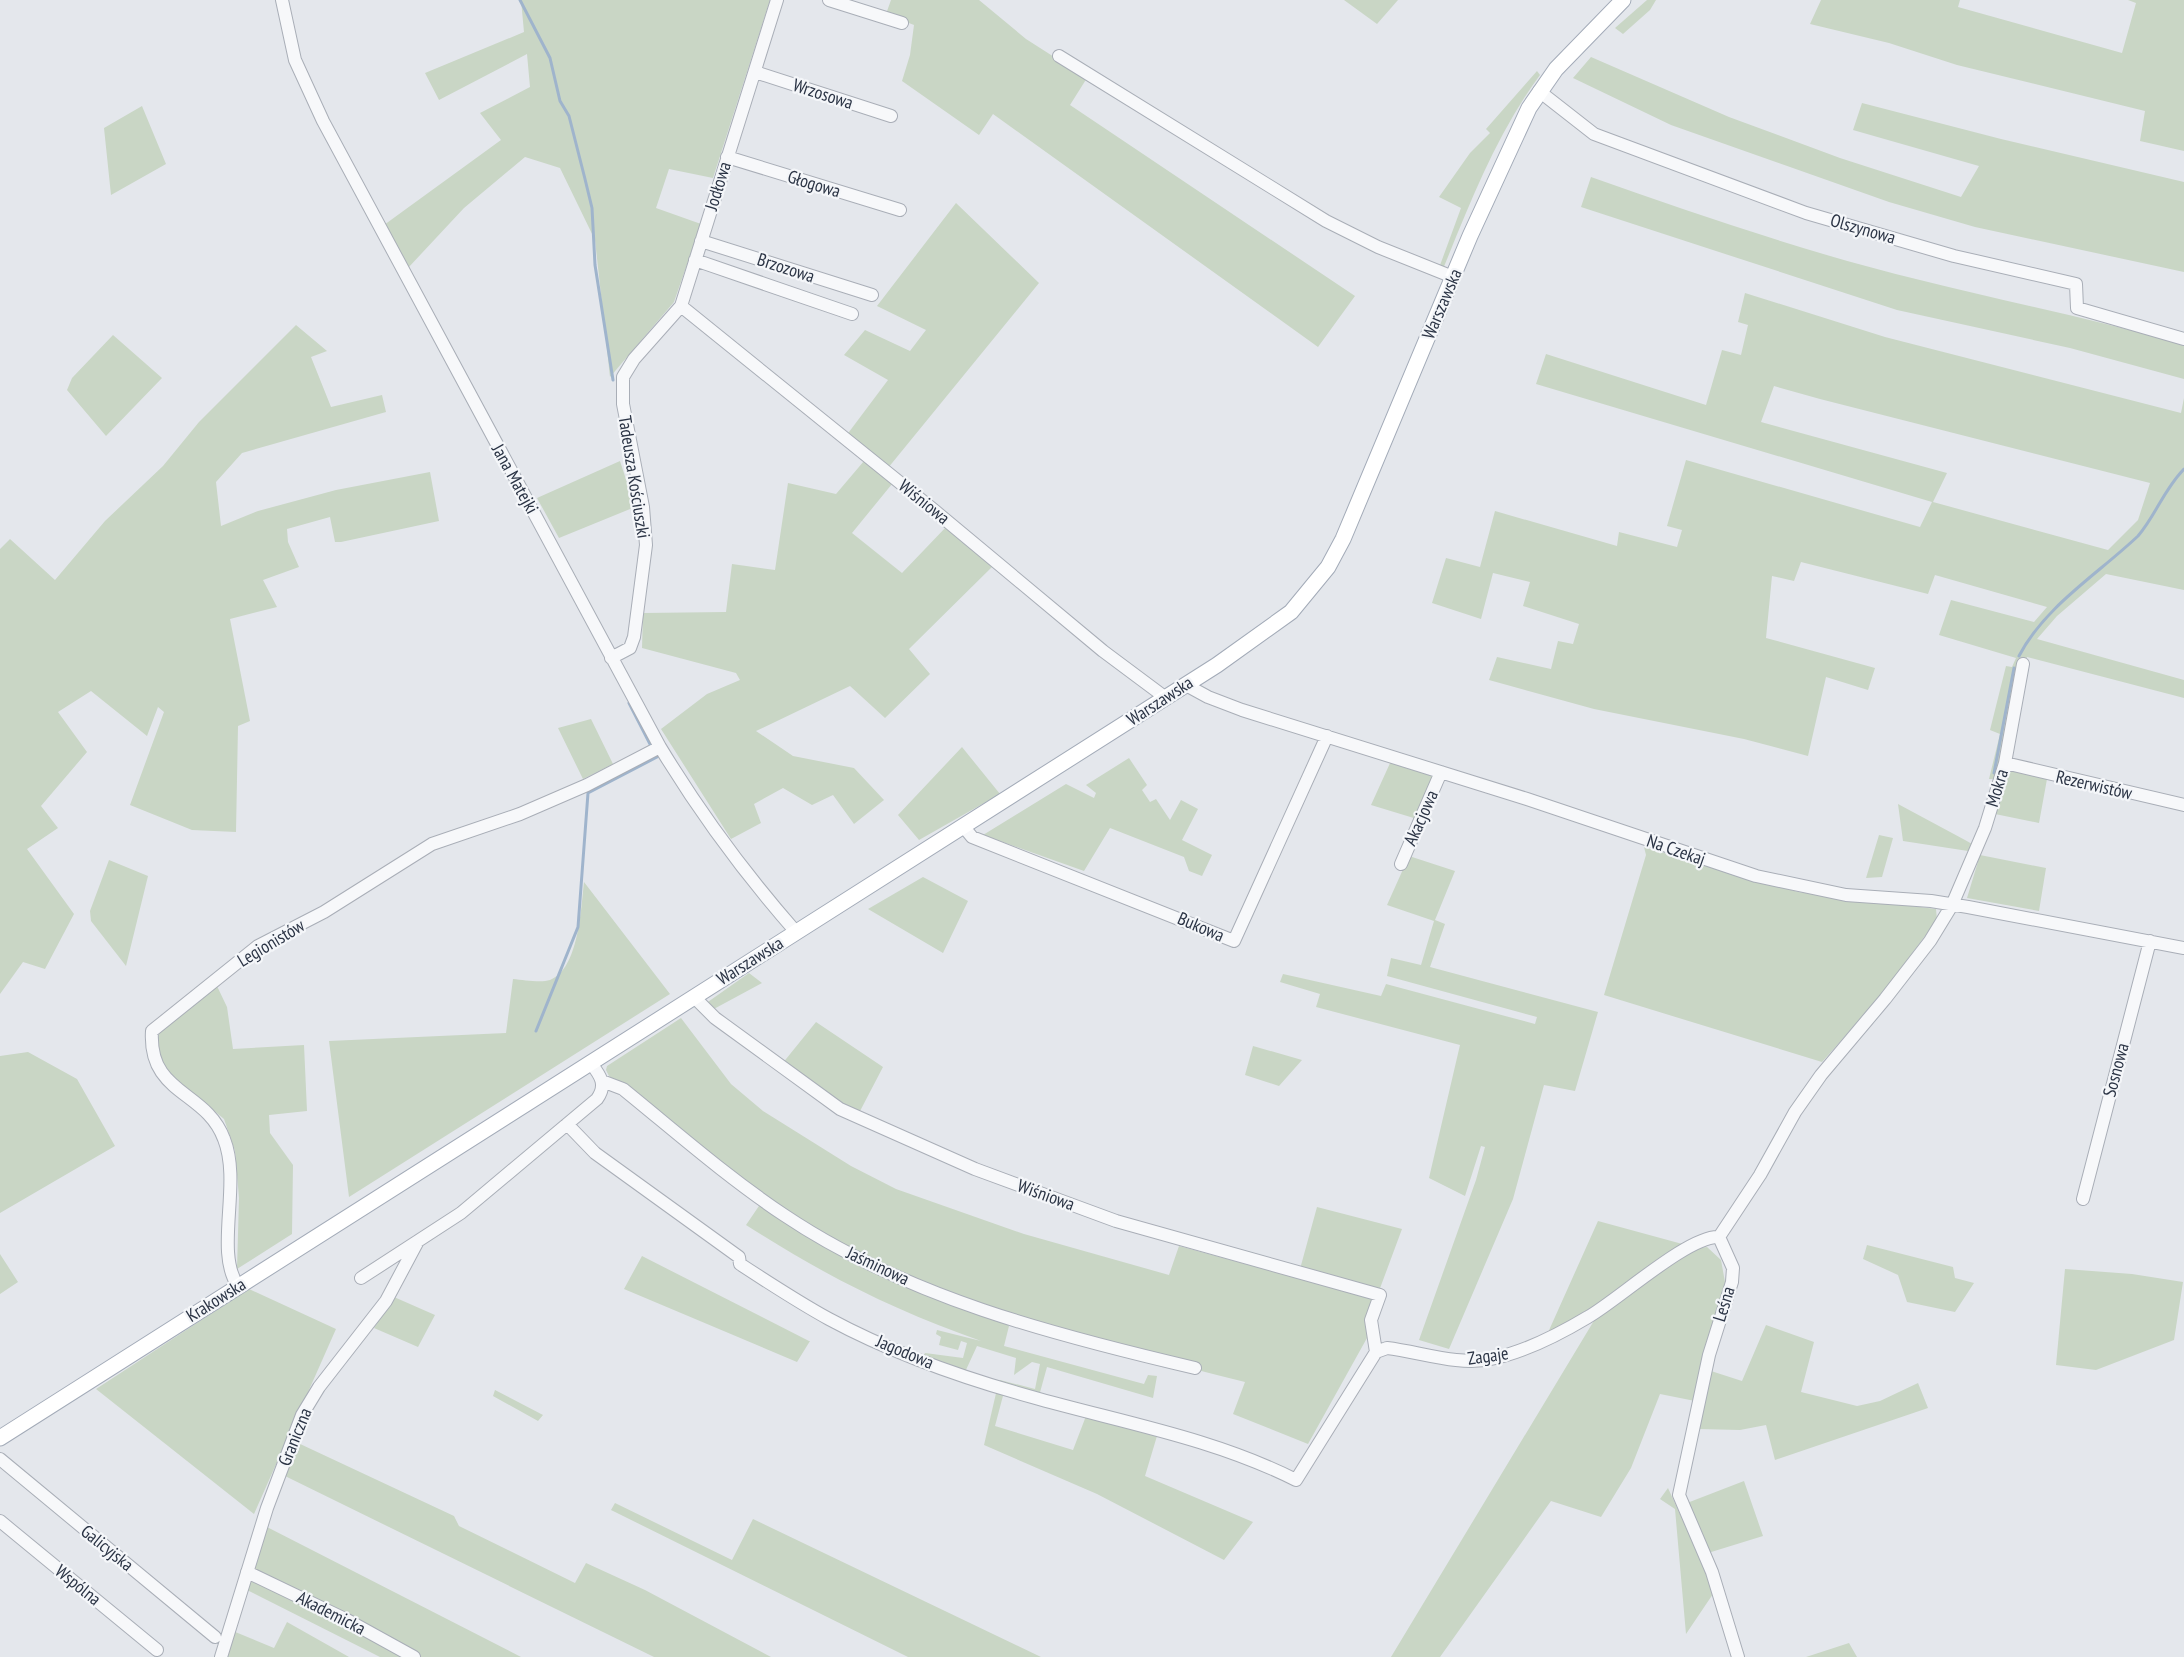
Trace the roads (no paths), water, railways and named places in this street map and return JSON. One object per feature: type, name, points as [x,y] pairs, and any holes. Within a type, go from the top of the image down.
[{"type":"main road","name":"Warszawska","points":[[432,1163],[1166,698],[1281,621],[1306,597],[1328,567],[1369,479],[1453,277],[1510,147],[1539,91],[1580,42],[1623,0]]},
{"type":"main road","name":"Krakowska","points":[[0,1438],[432,1163]]},
{"type":"street","name":"Jana Matejki","points":[[282,0],[295,60],[323,121],[660,747],[696,807],[732,856],[796,932]]},
{"type":"street","name":"Jodłowa","points":[[634,359],[681,306],[777,0]]},
{"type":"street","points":[[829,0],[902,23]]},
{"type":"street","points":[[1059,56],[1326,221],[1378,247],[1453,277]]},
{"type":"street","name":"Wrzosowa","points":[[755,72],[891,116]]},
{"type":"street","name":"Olszynowa","points":[[1539,91],[1594,134],[1626,148],[1806,213],[1954,256],[2076,284],[2077,308],[2184,339]]},
{"type":"street","name":"Głogowa","points":[[727,157],[900,210]]},
{"type":"street","name":"Brzozowa","points":[[701,241],[872,295]]},
{"type":"street","name":"Brzozowa","points":[[695,260],[852,314]]},
{"type":"street","name":"Wiśniowa","points":[[681,306],[935,511],[1103,651],[1166,698]]},
{"type":"street","name":"Tadeusza Kościuszki","points":[[611,658],[630,648],[634,637],[646,545],[643,507],[623,404],[622,376],[634,359]]},
{"type":"street","name":"Mokra","points":[[1952,905],[1985,828],[2005,763],[2023,664]]},
{"type":"street","name":"Na Czekaj","points":[[1186,685],[1216,701],[1756,876],[1846,895],[1952,905],[2184,948]]},
{"type":"street","name":"Bukowa","points":[[963,826],[972,837],[1234,941],[1328,736]]},
{"type":"street","name":"Legionistów","points":[[238,1286],[228,1264],[232,1196],[231,1158],[227,1146],[212,1116],[179,1092],[160,1072],[153,1057],[152,1031],[258,946],[324,912],[432,844],[520,814],[587,785],[660,747]]},
{"type":"street","name":"Rezerwistów","points":[[2005,763],[2184,805]]},
{"type":"street","name":"Akacjowa","points":[[1401,864],[1440,772]]},
{"type":"street","points":[[1719,1237],[1760,1175],[1795,1112],[1821,1075],[1885,999],[1924,948],[1952,905]]},
{"type":"street","name":"Sosnowa","points":[[2083,1199],[2150,941]]},
{"type":"street","name":"Wiśniowa","points":[[693,997],[715,1018],[840,1109],[975,1169],[1116,1221],[1225,1254],[1380,1295],[1371,1320],[1376,1352]]},
{"type":"street","points":[[590,1062],[602,1081]]},
{"type":"street","name":"Graniczna","points":[[361,1278],[461,1213],[597,1099],[602,1090],[602,1081]]},
{"type":"street","name":"Jaśminowa","points":[[602,1081],[623,1089],[784,1215],[875,1266],[1003,1317],[1196,1368]]},
{"type":"street","name":"Jagodowa","points":[[567,1124],[595,1153],[739,1257],[740,1264],[829,1319],[933,1365],[1032,1397],[1106,1415],[1235,1452],[1296,1480],[1376,1352]]},
{"type":"street","name":"Zagaje","points":[[1376,1352],[1387,1348],[1461,1361],[1490,1359],[1517,1352],[1589,1317],[1696,1242],[1719,1237]]},
{"type":"street","name":"Leśna","points":[[1719,1237],[1732,1268],[1732,1282],[1708,1355],[1679,1495],[1712,1572],[1738,1657]]},
{"type":"street","name":"Graniczna","points":[[222,1657],[267,1508],[302,1415],[320,1387],[386,1301],[418,1241]]},
{"type":"street","name":"Galicyjska","points":[[0,1459],[215,1637]]},
{"type":"street","name":"Wspólna","points":[[0,1521],[157,1650]]},
{"type":"street","name":"Akademicka","points":[[247,1572],[347,1620],[414,1657]]},
{"type":"waterway","points":[[520,0],[550,58],[560,101],[569,116],[585,179],[592,208],[595,265],[613,380]]},
{"type":"waterway","points":[[2019,656],[2030,638],[2058,606],[2138,536],[2184,469]]},
{"type":"waterway","points":[[1994,773],[2014,668]]},
{"type":"waterway","points":[[629,703],[651,746]]},
{"type":"waterway","points":[[536,1031],[578,927],[588,793],[657,757]]}]
